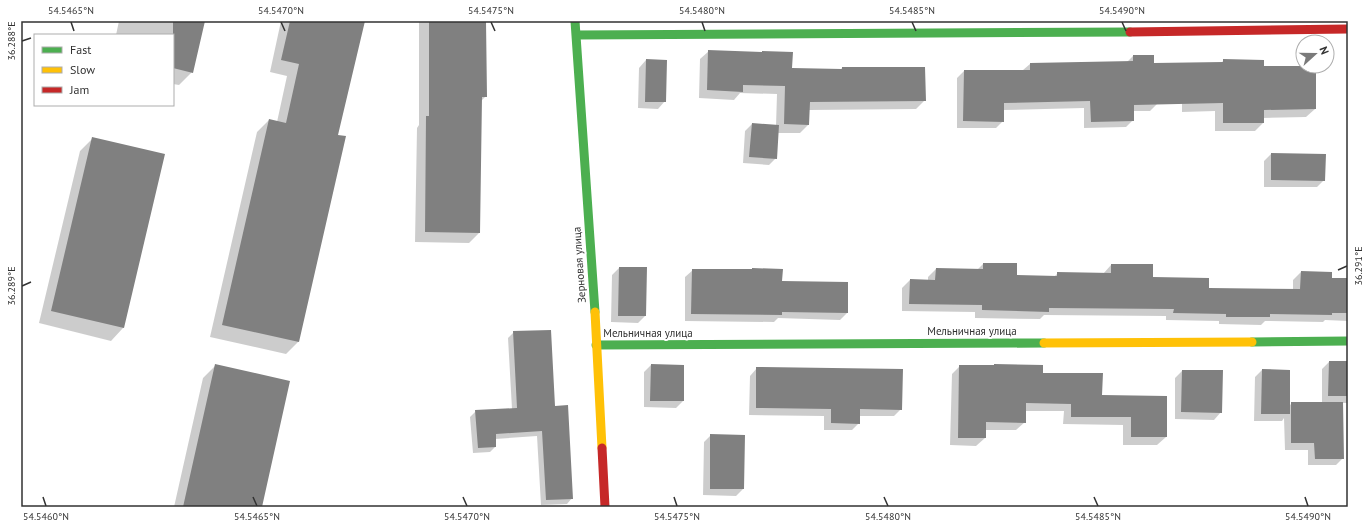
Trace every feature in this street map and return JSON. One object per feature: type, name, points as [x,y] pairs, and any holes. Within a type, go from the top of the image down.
[{"type":"street","name":"Зерновая улица","points":[[575,21],[599,379],[605,507]]},
{"type":"street","points":[[576,35],[1049,33],[1348,28]]},
{"type":"street","name":"Мельничная улица","points":[[596,346],[1348,341]]},
{"type":"building","points":[[173,21],[205,21],[193,73],[174,68]]},
{"type":"building","points":[[290,21],[365,21],[338,135],[346,136],[299,342],[222,325],[269,119],[286,123],[299,64],[281,60]]},
{"type":"building","points":[[429,21],[486,21],[487,97],[482,97],[480,233],[425,232],[426,116],[429,116]]},
{"type":"building","points":[[708,50],[793,52],[792,68],[842,69],[842,67],[925,67],[926,101],[810,102],[809,125],[784,124],[785,86],[743,85],[743,92],[707,90]]},
{"type":"building","points":[[1133,55],[1154,55],[1154,63],[1223,62],[1223,59],[1264,60],[1264,66],[1295,66],[1295,74],[1316,74],[1316,109],[1264,110],[1264,123],[1223,123],[1223,103],[1134,105],[1134,121],[1091,122],[1090,101],[1004,103],[1004,122],[963,121],[964,70],[1030,70],[1030,63],[1133,61]]},
{"type":"building","points":[[646,59],[667,60],[666,102],[645,102]]},
{"type":"building","points":[[752,123],[779,125],[777,159],[749,157]]},
{"type":"building","points":[[92,137],[165,154],[124,328],[51,311]]},
{"type":"building","points":[[1271,153],[1326,154],[1325,181],[1271,180]]},
{"type":"building","points":[[983,263],[1017,263],[1017,275],[1057,276],[1057,272],[1111,273],[1111,264],[1153,264],[1153,277],[1209,278],[1209,288],[1300,289],[1301,271],[1332,272],[1332,278],[1348,278],[1348,313],[1332,313],[1332,315],[1270,314],[1270,317],[1226,317],[1226,314],[1173,313],[1174,309],[1049,308],[1049,312],[982,310],[982,305],[909,304],[910,279],[935,280],[936,268],[983,269]]},
{"type":"building","points":[[619,267],[647,267],[646,316],[618,316]]},
{"type":"building","points":[[692,269],[783,269],[782,281],[848,282],[848,313],[782,312],[782,315],[691,314]]},
{"type":"building","points":[[551,330],[555,406],[568,405],[573,499],[546,500],[542,431],[496,434],[496,447],[478,448],[475,410],[517,408],[513,331]]},
{"type":"building","points":[[1329,361],[1348,361],[1348,396],[1328,396]]},
{"type":"building","points":[[215,364],[290,381],[262,507],[183,507]]},
{"type":"building","points":[[651,364],[684,365],[684,401],[650,401]]},
{"type":"building","points":[[959,365],[1043,365],[1043,373],[1103,373],[1102,395],[1167,396],[1167,437],[1131,437],[1131,417],[1071,417],[1071,404],[1026,403],[1026,423],[986,422],[986,438],[958,438]]},
{"type":"building","points":[[756,367],[903,369],[902,410],[860,409],[860,424],[831,423],[831,409],[756,408]]},
{"type":"building","points":[[1262,369],[1290,370],[1290,414],[1261,414]]},
{"type":"building","points":[[1182,370],[1223,370],[1222,413],[1181,412]]},
{"type":"building","points":[[1291,402],[1343,402],[1344,459],[1315,459],[1314,443],[1291,443]]},
{"type":"building","points":[[710,434],[745,435],[744,489],[710,489]]},
{"type":"traffic: fast","points":[[575,21],[595,312]]},
{"type":"traffic: fast","points":[[576,35],[1130,32]]},
{"type":"traffic: fast","points":[[1252,342],[1348,341]]},
{"type":"traffic: fast","points":[[596,345],[1044,343]]},
{"type":"traffic: slow","points":[[595,312],[602,448]]},
{"type":"traffic: slow","points":[[1044,343],[1252,342]]},
{"type":"traffic: jam","points":[[1130,32],[1348,29]]},
{"type":"traffic: jam","points":[[602,448],[605,507]]}]
